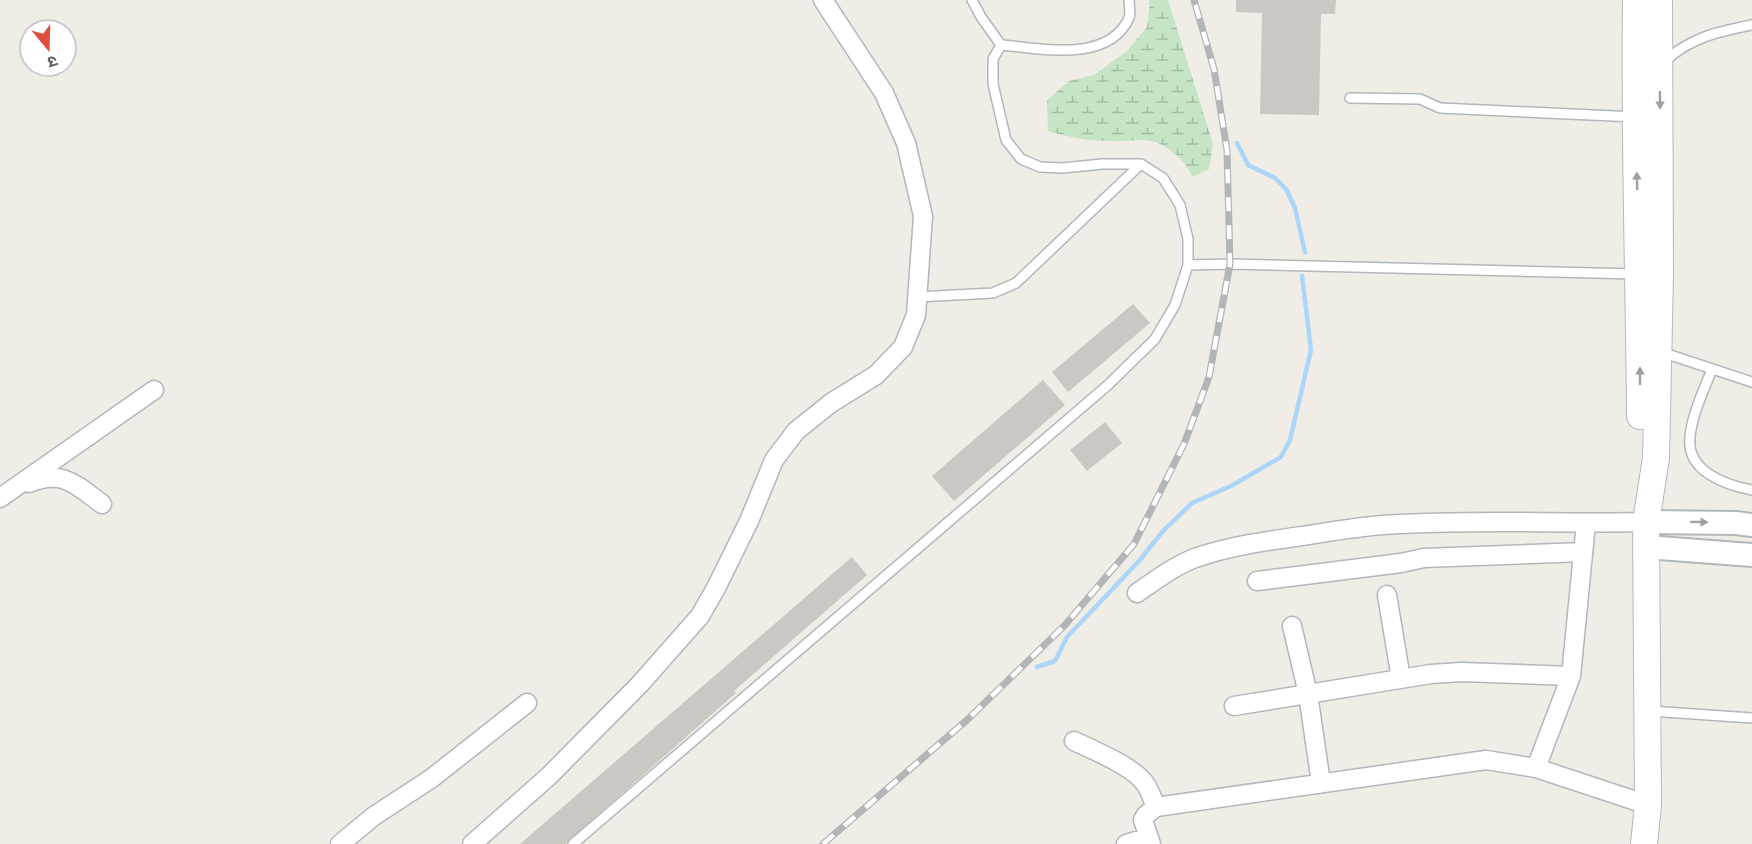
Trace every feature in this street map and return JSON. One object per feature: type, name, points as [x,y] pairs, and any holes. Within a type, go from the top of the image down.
[{"type":"main road","points":[[1636,0],[1635,117],[1658,351],[1656,458],[1648,496],[1646,535],[1648,804],[1644,844]]},
{"type":"main road","points":[[1648,496],[1640,458],[1660,65],[1659,0]]},
{"type":"street","points":[[472,844],[566,760],[640,684],[700,615],[744,530],[774,460],[796,431],[831,403],[876,375],[903,347],[916,315],[923,216],[906,143],[884,93],[823,0]]},
{"type":"street","points":[[6,494],[154,390]]},
{"type":"street","points":[[6,494],[45,477],[70,481],[102,504]]},
{"type":"street","points":[[1137,593],[1171,569],[1193,559],[1238,546],[1382,525],[1540,521],[1586,524],[1752,555]]},
{"type":"street","points":[[1646,535],[1736,523],[1752,525]]},
{"type":"street","points":[[1536,768],[1571,676],[1586,524]]},
{"type":"street","points":[[1257,581],[1401,563],[1424,558],[1583,552]]},
{"type":"street","points":[[1387,595],[1401,679]]},
{"type":"street","points":[[1292,626],[1308,694],[1321,783]]},
{"type":"street","points":[[1234,706],[1401,679],[1461,672],[1571,676]]},
{"type":"street","points":[[340,844],[374,816],[432,778],[527,703]]},
{"type":"street","points":[[1074,741],[1114,760],[1135,774],[1145,783],[1156,807]]},
{"type":"street","points":[[1126,844],[1150,840],[1143,820],[1156,807],[1486,760],[1536,768],[1648,804]]},
{"type":"lane","points":[[972,0],[1001,45],[1060,50],[1088,50],[1115,36],[1129,17],[1129,0]]},
{"type":"lane","points":[[1660,65],[1681,47],[1711,33],[1752,25]]},
{"type":"lane","points":[[573,844],[1108,385],[1155,339],[1175,305],[1188,265],[1188,239],[1180,205],[1163,178],[1142,164],[1101,164],[1063,168],[1040,167],[1021,159],[1006,140],[993,84],[993,59],[1001,45]]},
{"type":"lane","points":[[1350,98],[1420,99],[1440,108],[1635,117]]},
{"type":"lane","points":[[917,297],[993,293],[1016,283],[1142,164]]},
{"type":"lane","points":[[1188,265],[1650,274]]},
{"type":"lane","points":[[1658,351],[1752,382]]},
{"type":"lane","points":[[1712,369],[1689,438],[1693,456],[1702,469],[1720,481],[1752,490]]},
{"type":"lane","points":[[1647,711],[1752,718]]},
{"type":"green space","points":[[1150,0],[1168,0],[1213,144],[1209,169],[1193,177],[1172,151],[1158,143],[1142,140],[1093,140],[1048,131],[1047,100],[1069,81],[1094,75],[1126,52],[1147,27]]},
{"type":"building","points":[[1236,0],[1336,0],[1335,14],[1321,14],[1319,115],[1260,114],[1262,13],[1236,12]]},
{"type":"building","points":[[1133,304],[1150,323],[1068,392],[1052,372]]},
{"type":"building","points":[[1043,380],[1065,405],[954,501],[932,476]]},
{"type":"building","points":[[1105,422],[1122,443],[1087,471],[1070,450]]},
{"type":"building","points":[[852,557],[867,575],[734,691],[736,693],[565,844],[520,844]]},
{"type":"waterway","points":[[1237,143],[1248,165],[1275,178],[1286,189],[1295,208],[1305,252]]},
{"type":"waterway","points":[[1037,667],[1055,661],[1067,637],[1139,561],[1163,531],[1192,503],[1231,486],[1281,457],[1290,440],[1311,350],[1302,276]]},
{"type":"railway","points":[[823,844],[967,720],[1065,625],[1134,544],[1184,444],[1209,377],[1230,264],[1227,150],[1214,69],[1194,0]]}]
